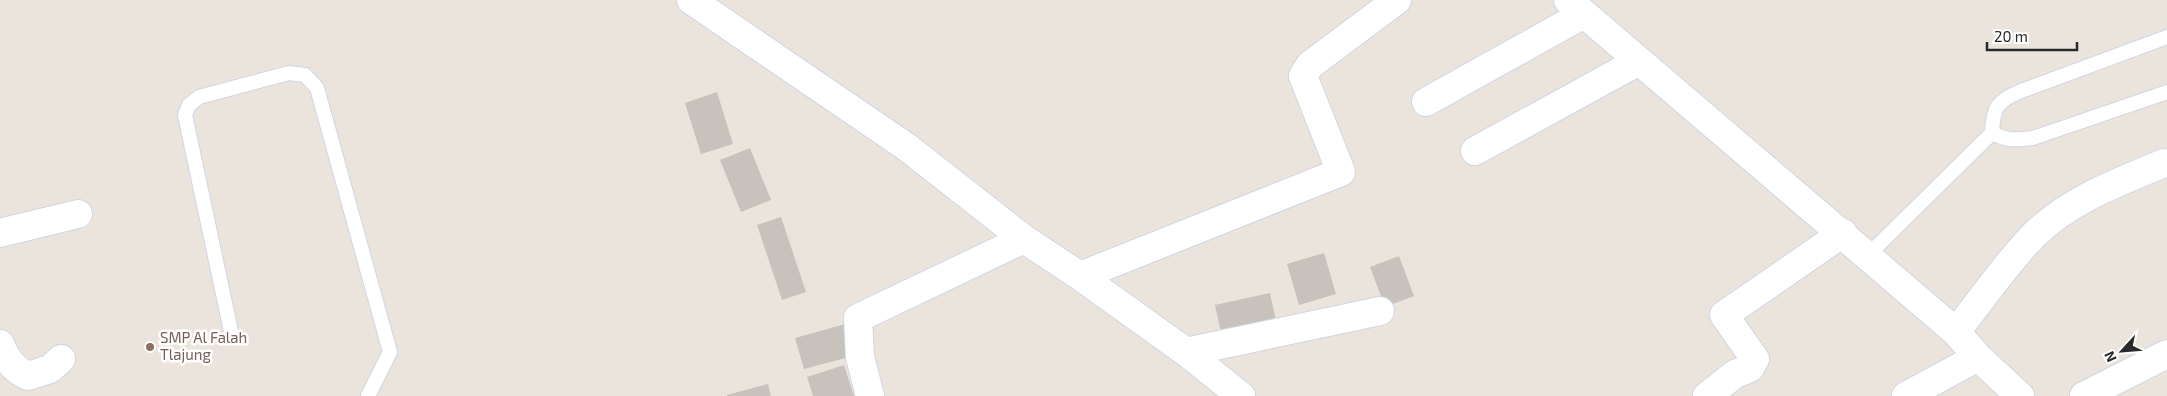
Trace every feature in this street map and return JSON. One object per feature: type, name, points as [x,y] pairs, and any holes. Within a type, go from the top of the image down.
[{"type":"street","points":[[691,0],[908,148],[1024,239],[1080,276],[1186,352],[1241,396]]},
{"type":"street","points":[[1080,276],[1341,172],[1303,76],[1310,65],[1397,0]]},
{"type":"street","points":[[1426,102],[1576,7],[1843,233],[1956,332],[1978,357],[2020,396]]},
{"type":"street","points":[[1475,151],[1639,61]]},
{"type":"street","points":[[1956,332],[2034,235],[2068,209],[2107,187],[2164,163]]},
{"type":"street","points":[[0,234],[78,214]]},
{"type":"street","points":[[1707,396],[1735,374],[1750,368],[1754,359],[1724,315],[1843,233]]},
{"type":"street","points":[[870,396],[860,357],[858,318],[1024,239]]},
{"type":"street","points":[[1186,352],[1380,311]]},
{"type":"street","points":[[0,344],[10,363],[18,372],[28,376],[50,369],[61,359]]},
{"type":"street","points":[[2084,396],[2167,354]]},
{"type":"street","points":[[1906,396],[1978,357]]},
{"type":"lane","points":[[1867,256],[1992,133],[1993,114],[2000,102],[2010,96],[2167,37]]},
{"type":"lane","points":[[232,336],[185,115],[189,105],[199,97],[290,73],[305,75],[317,88],[390,352],[368,396]]},
{"type":"lane","points":[[1992,133],[2005,140],[2033,138],[2167,92]]},
{"type":"building","points":[[717,92],[733,144],[701,154],[685,103]]},
{"type":"building","points":[[750,148],[771,200],[741,212],[720,160]]},
{"type":"building","points":[[781,217],[806,292],[782,300],[757,225]]},
{"type":"building","points":[[1324,253],[1336,294],[1299,305],[1287,264]]},
{"type":"building","points":[[1399,256],[1414,296],[1385,307],[1370,267]]},
{"type":"building","points":[[1270,293],[1278,331],[1223,342],[1215,305]]},
{"type":"building","points":[[845,324],[853,356],[804,369],[795,338]]},
{"type":"building","points":[[844,365],[854,396],[813,396],[807,377]]},
{"type":"building","points":[[768,384],[771,396],[727,396],[727,395]]},
{"type":"place","name":"SMP Al Falah Tlajung","points":[[150,347]]}]
